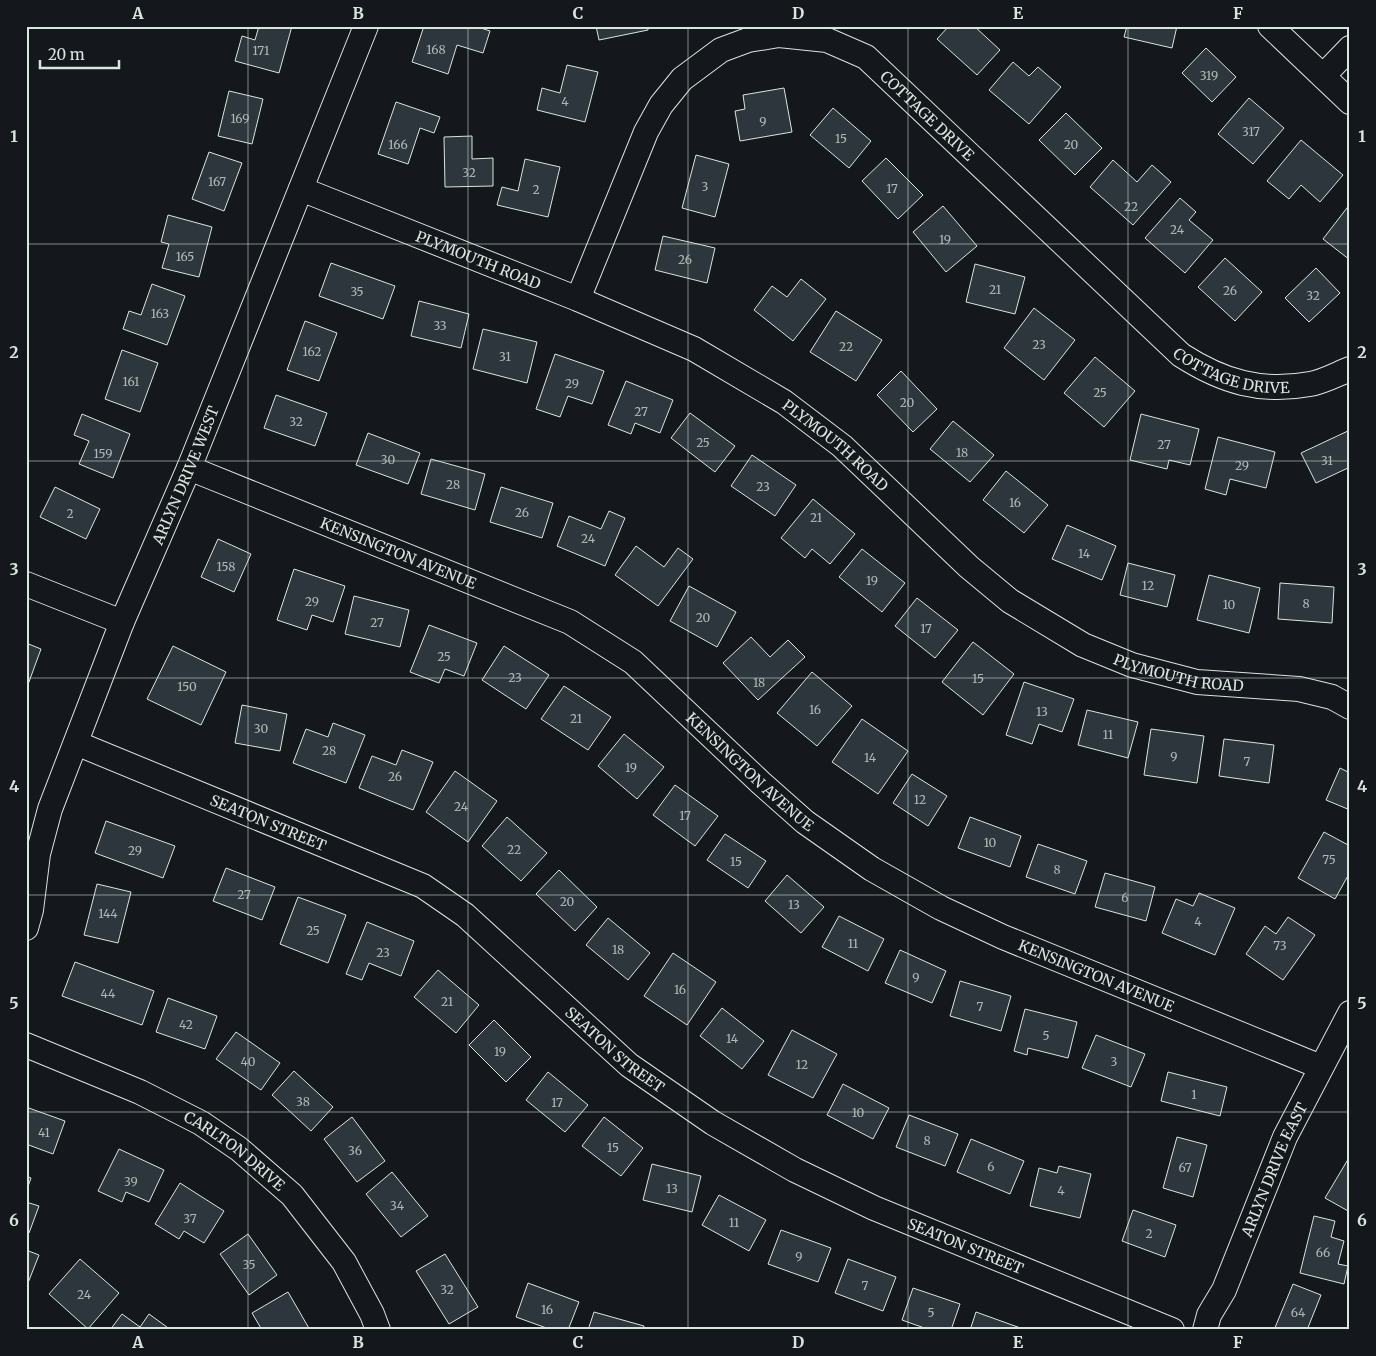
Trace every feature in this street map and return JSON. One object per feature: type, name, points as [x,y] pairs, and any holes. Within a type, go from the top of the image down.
[{"type":"street","name":"ARLYN DRIVE WEST","points":[[26,928],[31,910],[38,854],[50,809],[122,622],[189,468],[366,26]]},
{"type":"street","points":[[1270,26],[1350,102]]},
{"type":"street","name":"COTTAGE DRIVE","points":[[578,299],[646,132],[661,105],[682,79],[721,50],[748,40],[779,35],[827,40],[866,57],[1182,355],[1201,368],[1236,382],[1270,388],[1312,384],[1350,369]]},
{"type":"street","points":[[1323,76],[1350,48]]},
{"type":"street","name":"PLYMOUTH ROAD","points":[[301,189],[578,299],[694,349],[784,402],[842,446],[969,567],[1010,601],[1083,646],[1132,665],[1197,682],[1299,689],[1332,697],[1350,706]]},
{"type":"street","name":"KENSINGTON AVENUE","points":[[189,468],[570,622],[633,662],[760,783],[805,822],[872,869],[941,908],[1003,937],[1321,1067]]},
{"type":"street","points":[[26,584],[122,622]]},
{"type":"street","name":"SEATON STREET","points":[[76,743],[423,886],[465,915],[629,1065],[713,1123],[795,1170],[874,1208],[1172,1330]]},
{"type":"street","name":"ARLYN DRIVE EAST","points":[[1205,1330],[1209,1315],[1224,1290],[1285,1138],[1350,1013]]},
{"type":"street","name":"CARLTON DRIVE","points":[[26,1045],[140,1092],[201,1123],[240,1149],[292,1196],[344,1262],[372,1314],[378,1330]]},
{"type":"building","points":[[259,26],[292,26],[279,73],[235,61],[242,36],[255,40]]},
{"type":"building","points":[[424,26],[475,26],[490,31],[483,53],[457,45],[448,74],[412,62]]},
{"type":"building","points":[[596,26],[648,26],[648,30],[599,40]]},
{"type":"building","points":[[949,26],[974,26],[1000,50],[977,75],[937,39]]},
{"type":"building","points":[[1127,26],[1177,26],[1172,48],[1124,37]]},
{"type":"building","points":[[1206,48],[1236,77],[1212,102],[1182,73]]},
{"type":"building","points":[[1013,62],[1029,76],[1038,67],[1061,87],[1029,124],[989,90]]},
{"type":"building","points":[[567,65],[598,72],[585,122],[537,110],[542,88],[560,93]]},
{"type":"building","points":[[784,88],[792,132],[740,141],[735,111],[745,109],[743,95]]},
{"type":"building","points":[[229,91],[263,99],[252,144],[218,136]]},
{"type":"building","points":[[1249,98],[1284,128],[1253,164],[1218,134]]},
{"type":"building","points":[[396,102],[440,117],[434,133],[420,128],[408,164],[378,154]]},
{"type":"building","points":[[833,108],[871,141],[849,168],[810,135]]},
{"type":"building","points":[[1066,113],[1102,148],[1075,175],[1039,140]]},
{"type":"building","points":[[472,136],[472,159],[493,158],[493,186],[445,187],[444,137]]},
{"type":"building","points":[[1301,140],[1343,175],[1320,202],[1301,185],[1289,199],[1267,181]]},
{"type":"building","points":[[209,152],[242,163],[224,211],[192,199]]},
{"type":"building","points":[[696,155],[729,164],[715,217],[682,208]]},
{"type":"building","points":[[886,158],[923,195],[898,219],[862,181]]},
{"type":"building","points":[[525,159],[560,167],[548,217],[497,205],[502,187],[518,191]]},
{"type":"building","points":[[1113,160],[1137,182],[1152,165],[1171,182],[1133,225],[1090,187]]},
{"type":"building","points":[[1180,198],[1196,212],[1189,220],[1213,240],[1185,273],[1145,238]]},
{"type":"building","points":[[1350,204],[1350,260],[1323,239]]},
{"type":"building","points":[[943,206],[977,246],[946,272],[913,232]]},
{"type":"building","points":[[168,215],[212,227],[199,277],[162,268],[169,244],[161,242]]},
{"type":"building","points":[[663,236],[715,248],[707,283],[655,270]]},
{"type":"building","points":[[1225,258],[1262,292],[1235,321],[1198,287]]},
{"type":"building","points":[[331,263],[395,286],[383,319],[319,296]]},
{"type":"building","points":[[975,264],[1025,277],[1015,314],[966,302]]},
{"type":"building","points":[[1316,268],[1340,293],[1309,322],[1285,298]]},
{"type":"building","points":[[801,279],[826,299],[793,341],[754,310],[772,286],[787,297]]},
{"type":"building","points":[[152,284],[185,296],[167,345],[123,329],[129,311],[141,315]]},
{"type":"building","points":[[419,301],[469,314],[461,348],[411,336]]},
{"type":"building","points":[[1034,308],[1075,340],[1044,380],[1004,348]]},
{"type":"building","points":[[836,311],[882,340],[856,381],[810,352]]},
{"type":"building","points":[[305,321],[337,333],[319,381],[287,370]]},
{"type":"building","points":[[483,329],[537,342],[527,383],[473,369]]},
{"type":"building","points":[[122,350],[158,363],[140,412],[105,399]]},
{"type":"building","points":[[555,354],[604,371],[592,404],[568,396],[560,417],[536,409]]},
{"type":"building","points":[[1095,357],[1135,391],[1104,427],[1064,393]]},
{"type":"building","points":[[901,371],[937,409],[913,432],[877,395]]},
{"type":"building","points":[[626,381],[673,400],[660,433],[635,423],[631,434],[608,425]]},
{"type":"building","points":[[276,395],[327,413],[315,446],[264,428]]},
{"type":"building","points":[[690,413],[735,446],[715,472],[671,438]]},
{"type":"building","points":[[82,414],[130,434],[113,478],[79,464],[89,441],[74,435]]},
{"type":"building","points":[[1141,414],[1199,429],[1190,465],[1169,460],[1167,469],[1130,460]]},
{"type":"building","points":[[953,421],[994,455],[970,482],[930,449]]},
{"type":"building","points":[[1350,430],[1350,467],[1316,483],[1301,453]]},
{"type":"building","points":[[368,433],[420,453],[408,484],[356,465]]},
{"type":"building","points":[[1218,437],[1275,452],[1266,488],[1230,479],[1226,495],[1205,489]]},
{"type":"building","points":[[752,455],[796,485],[775,516],[731,486]]},
{"type":"building","points":[[431,459],[485,474],[475,510],[421,494]]},
{"type":"building","points":[[1006,471],[1048,505],[1024,533],[983,500]]},
{"type":"building","points":[[55,487],[100,509],[86,539],[40,517]]},
{"type":"building","points":[[501,487],[553,503],[542,538],[490,522]]},
{"type":"building","points":[[813,499],[855,534],[830,564],[812,549],[805,558],[781,538]]},
{"type":"building","points":[[609,511],[625,518],[605,566],[557,546],[569,516],[601,529]]},
{"type":"building","points":[[1067,525],[1116,546],[1102,580],[1052,559]]},
{"type":"building","points":[[218,539],[251,554],[234,592],[201,577]]},
{"type":"building","points":[[636,546],[664,567],[678,548],[693,559],[658,606],[615,575]]},
{"type":"building","points":[[862,549],[905,583],[882,612],[839,577]]},
{"type":"building","points":[[1128,563],[1175,575],[1167,607],[1120,595]]},
{"type":"building","points":[[294,569],[345,586],[333,622],[312,615],[307,630],[277,620]]},
{"type":"building","points":[[1209,575],[1260,588],[1249,633],[1197,620]]},
{"type":"building","points":[[1280,583],[1334,587],[1332,623],[1278,619]]},
{"type":"building","points":[[689,586],[736,612],[717,647],[670,621]]},
{"type":"building","points":[[354,596],[409,610],[400,647],[345,634]]},
{"type":"building","points":[[917,598],[958,630],[935,658],[895,626]]},
{"type":"building","points":[[429,625],[477,643],[464,676],[445,669],[439,683],[410,672]]},
{"type":"building","points":[[751,637],[770,657],[788,640],[805,657],[758,700],[723,663]]},
{"type":"building","points":[[973,642],[1014,674],[983,715],[942,682]]},
{"type":"building","points":[[26,643],[41,649],[26,690]]},
{"type":"building","points":[[173,646],[226,672],[201,725],[147,699]]},
{"type":"building","points":[[504,646],[549,675],[526,709],[482,680]]},
{"type":"building","points":[[812,672],[852,706],[817,746],[777,713]]},
{"type":"building","points":[[1024,682],[1074,699],[1062,732],[1039,724],[1032,744],[1006,735]]},
{"type":"building","points":[[564,686],[611,717],[588,750],[541,719]]},
{"type":"building","points":[[242,705],[287,714],[280,751],[235,743]]},
{"type":"building","points":[[1087,710],[1138,722],[1128,758],[1078,745]]},
{"type":"building","points":[[862,719],[908,751],[878,794],[832,762]]},
{"type":"building","points":[[333,723],[365,735],[346,783],[293,763],[306,729],[328,737]]},
{"type":"building","points":[[1151,729],[1204,736],[1197,783],[1144,775]]},
{"type":"building","points":[[624,734],[664,767],[637,799],[598,766]]},
{"type":"building","points":[[1224,739],[1274,745],[1269,783],[1219,776]]},
{"type":"building","points":[[402,750],[433,762],[413,810],[359,788],[372,756],[396,765]]},
{"type":"building","points":[[1340,768],[1350,773],[1350,810],[1326,800]]},
{"type":"building","points":[[455,771],[497,801],[468,842],[426,812]]},
{"type":"building","points":[[912,774],[947,796],[928,826],[893,803]]},
{"type":"building","points":[[675,785],[718,816],[695,846],[653,815]]},
{"type":"building","points":[[507,817],[547,853],[521,881],[482,846]]},
{"type":"building","points":[[970,817],[1021,836],[1010,867],[958,848]]},
{"type":"building","points":[[106,821],[175,846],[163,878],[95,853]]},
{"type":"building","points":[[1324,832],[1350,846],[1350,872],[1335,899],[1298,878]]},
{"type":"building","points":[[725,834],[766,861],[748,888],[707,860]]},
{"type":"building","points":[[1038,844],[1087,861],[1075,894],[1026,877]]},
{"type":"building","points":[[226,868],[275,887],[262,920],[213,901]]},
{"type":"building","points":[[559,870],[597,907],[575,931],[536,894]]},
{"type":"building","points":[[1105,873],[1155,887],[1146,921],[1095,907]]},
{"type":"building","points":[[787,875],[824,907],[801,933],[765,901]]},
{"type":"building","points":[[97,884],[131,892],[118,943],[84,935]]},
{"type":"building","points":[[1199,893],[1235,908],[1215,955],[1162,933],[1176,899],[1193,906]]},
{"type":"building","points":[[298,897],[346,915],[328,963],[280,944]]},
{"type":"building","points":[[839,916],[884,939],[868,971],[822,947]]},
{"type":"building","points":[[1288,917],[1315,935],[1283,980],[1246,954],[1265,926],[1276,934]]},
{"type":"building","points":[[608,918],[650,953],[628,980],[586,945]]},
{"type":"building","points":[[367,922],[414,941],[401,976],[369,963],[362,980],[346,974]]},
{"type":"building","points":[[900,950],[946,971],[932,1003],[885,983]]},
{"type":"building","points":[[673,953],[716,982],[687,1025],[644,996]]},
{"type":"building","points":[[75,962],[154,991],[142,1025],[62,996]]},
{"type":"building","points":[[438,970],[479,1005],[456,1033],[414,997]]},
{"type":"building","points":[[960,981],[1011,996],[1001,1031],[950,1016]]},
{"type":"building","points":[[168,998],[217,1016],[205,1049],[156,1032]]},
{"type":"building","points":[[722,1008],[764,1041],[742,1069],[700,1036]]},
{"type":"building","points":[[1025,1009],[1077,1022],[1068,1058],[1028,1048],[1027,1055],[1014,1051]]},
{"type":"building","points":[[494,1020],[531,1057],[506,1082],[469,1045]]},
{"type":"building","points":[[792,1030],[837,1054],[813,1098],[768,1075]]},
{"type":"building","points":[[236,1032],[280,1063],[261,1090],[216,1059]]},
{"type":"building","points":[[1096,1035],[1145,1054],[1131,1087],[1082,1068]]},
{"type":"building","points":[[294,1071],[333,1107],[311,1131],[272,1095]]},
{"type":"building","points":[[548,1072],[588,1105],[565,1132],[526,1100]]},
{"type":"building","points":[[1168,1072],[1227,1087],[1220,1116],[1161,1101]]},
{"type":"building","points":[[843,1084],[889,1108],[873,1139],[827,1115]]},
{"type":"building","points":[[26,1107],[65,1121],[53,1154],[26,1144]]},
{"type":"building","points":[[909,1115],[958,1134],[945,1166],[896,1147]]},
{"type":"building","points":[[352,1117],[385,1161],[357,1182],[324,1139]]},
{"type":"building","points":[[604,1117],[643,1148],[621,1176],[582,1146]]},
{"type":"building","points":[[1177,1137],[1207,1145],[1193,1197],[1163,1188]]},
{"type":"building","points":[[971,1139],[1024,1161],[1010,1194],[957,1172]]},
{"type":"building","points":[[119,1149],[164,1170],[149,1202],[126,1192],[122,1202],[98,1191]]},
{"type":"building","points":[[1350,1156],[1350,1212],[1325,1198]]},
{"type":"building","points":[[652,1164],[701,1176],[692,1212],[643,1200]]},
{"type":"building","points":[[1059,1166],[1091,1174],[1080,1218],[1030,1206],[1039,1168],[1057,1173]]},
{"type":"building","points":[[392,1172],[428,1216],[401,1237],[366,1194]]},
{"type":"building","points":[[26,1176],[31,1178],[26,1192]]},
{"type":"building","points":[[180,1183],[224,1211],[204,1243],[184,1231],[179,1239],[155,1224]]},
{"type":"building","points":[[719,1195],[766,1220],[749,1251],[702,1225]]},
{"type":"building","points":[[26,1202],[39,1206],[29,1233],[26,1232]]},
{"type":"building","points":[[1133,1210],[1176,1225],[1165,1257],[1122,1241]]},
{"type":"building","points":[[1314,1216],[1335,1221],[1331,1237],[1344,1241],[1338,1264],[1348,1266],[1344,1284],[1300,1273]]},
{"type":"building","points":[[781,1230],[831,1248],[818,1282],[768,1264]]},
{"type":"building","points":[[248,1234],[277,1275],[249,1295],[220,1254]]},
{"type":"building","points":[[26,1250],[39,1255],[26,1288]]},
{"type":"building","points":[[445,1254],[478,1307],[449,1324],[416,1271]]},
{"type":"building","points":[[80,1259],[119,1293],[88,1329],[49,1294]]},
{"type":"building","points":[[848,1259],[896,1277],[883,1311],[835,1293]]},
{"type":"building","points":[[528,1283],[579,1302],[568,1330],[552,1330],[516,1317]]},
{"type":"building","points":[[1293,1284],[1321,1295],[1307,1330],[1274,1330]]},
{"type":"building","points":[[913,1288],[960,1304],[951,1330],[930,1330],[902,1320]]},
{"type":"building","points":[[288,1292],[310,1330],[262,1330],[252,1313]]},
{"type":"building","points":[[594,1312],[644,1326],[643,1330],[588,1330]]},
{"type":"building","points":[[976,1312],[1026,1330],[970,1330]]},
{"type":"building","points":[[122,1314],[140,1327],[149,1314],[171,1330],[110,1330]]}]
